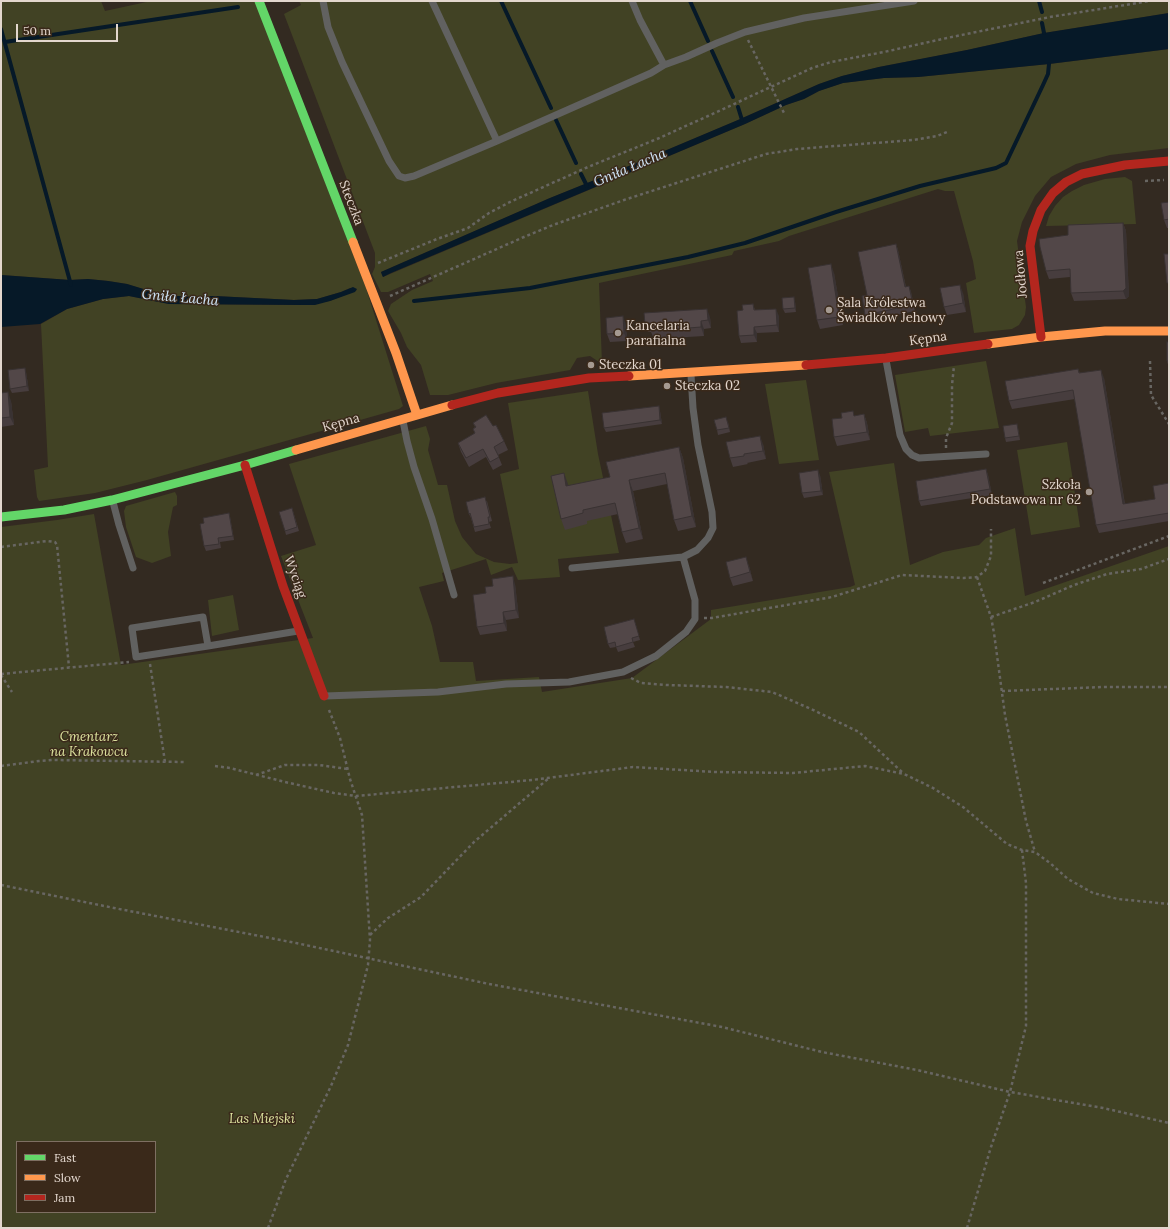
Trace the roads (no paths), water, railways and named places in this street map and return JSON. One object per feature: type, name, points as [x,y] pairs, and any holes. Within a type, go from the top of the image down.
[{"type":"street","name":"Steczka","points":[[259,1],[396,353],[417,415]]},
{"type":"street","name":"Jodłowa","points":[[1041,337],[1030,246],[1033,231],[1041,210],[1053,193],[1066,182],[1082,174],[1125,165],[1169,161]]},
{"type":"street","name":"Kępna","points":[[1,517],[64,510],[112,500],[245,465],[498,393],[589,378],[691,373],[886,358],[1041,337],[1105,331],[1169,331]]},
{"type":"street","name":"Wyciąg","points":[[245,465],[283,586],[324,696]]},
{"type":"lane","points":[[323,1],[328,27],[342,62],[389,161],[398,176],[405,178],[414,176],[497,141],[651,73],[664,65],[745,32],[804,18],[914,1]]},
{"type":"lane","points":[[432,1],[497,141]]},
{"type":"lane","points":[[632,1],[640,20],[664,65]]},
{"type":"lane","points":[[886,358],[900,435],[906,449],[912,455],[919,458],[986,454]]},
{"type":"lane","points":[[572,568],[684,557],[697,550],[708,538],[714,528],[698,445],[693,408],[691,373]]},
{"type":"lane","points":[[403,419],[414,467],[432,519],[454,595]]},
{"type":"lane","points":[[112,500],[132,568]]},
{"type":"lane","points":[[324,696],[438,692],[506,684],[569,682],[623,672],[656,656],[686,632],[696,619],[695,600],[684,557]]},
{"type":"lane","points":[[208,646],[203,617],[132,628],[136,657],[208,646],[300,630]]},
{"type":"water","name":"Gniła Łacha","points":[[1169,13],[1169,49],[1049,64],[918,77],[884,78],[843,83],[819,91],[804,99],[786,105],[745,124],[383,277],[381,272],[550,198],[738,120],[819,84],[842,76],[1044,33]]},
{"type":"water","name":"Gniła Łacha","points":[[1,275],[108,281],[127,284],[163,295],[193,297],[214,296],[294,300],[317,299],[353,287],[357,289],[355,292],[315,305],[169,304],[129,296],[103,299],[67,309],[40,324],[1,327]]},
{"type":"waterway","points":[[501,1],[551,108]]},
{"type":"waterway","points":[[690,1],[708,41]]},
{"type":"waterway","points":[[1039,1],[1042,12]]},
{"type":"waterway","points":[[5,42],[238,7]]},
{"type":"waterway","points":[[1042,23],[1044,33]]},
{"type":"waterway","points":[[1,29],[71,285]]},
{"type":"waterway","points":[[712,51],[733,97]]},
{"type":"waterway","points":[[414,301],[530,288],[688,257],[745,243],[836,212],[920,186],[996,168],[1006,163],[1048,74],[1049,64]]},
{"type":"waterway","points":[[738,107],[742,120]]},
{"type":"waterway","points":[[556,120],[576,163]]},
{"type":"waterway","points":[[581,174],[587,186]]},
{"type":"place","name":"Sala Królestwa Świadków Jehowy","points":[[829,310]]},
{"type":"place","name":"Kancelaria parafialna","points":[[618,333]]},
{"type":"place","name":"Steczka 01","points":[[591,365]]},
{"type":"place","name":"Steczka 02","points":[[667,386]]},
{"type":"place","name":"Szkoła Podstawowa nr 62","points":[[1089,492]]},
{"type":"park label","name":"Cmentarz na Krakowcu","points":[[89,744]]},
{"type":"park label","name":"Las Miejski","points":[[262,1119]]}]
